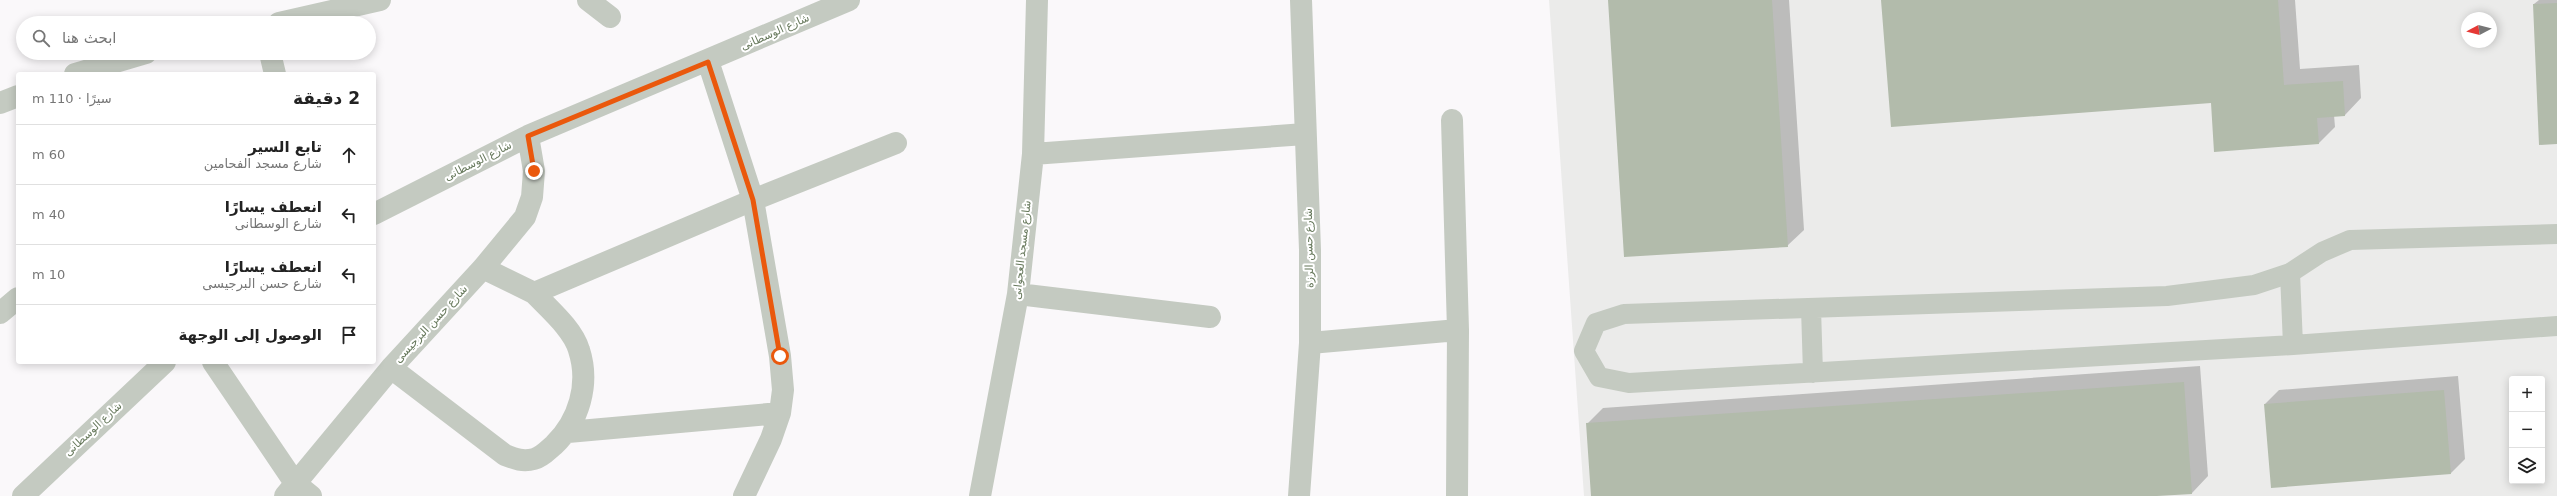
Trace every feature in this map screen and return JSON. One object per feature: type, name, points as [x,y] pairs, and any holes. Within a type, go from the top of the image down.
[{"type":"street","points":[[310,16],[380,0]]},
{"type":"street","points":[[588,0],[610,18]]},
{"type":"street","name":"شارع الوسطانى","points":[[376,213],[528,136],[708,62],[849,0]]},
{"type":"street","name":"شارع مسجد العجوانى","points":[[980,496],[1018,294],[1033,154],[1037,0]]},
{"type":"street","name":"شارع حسن الرزة","points":[[1299,496],[1310,343],[1310,250],[1301,0]]},
{"type":"street","points":[[82,72],[122,60]]},
{"type":"street","points":[[272,60],[275,72]]},
{"type":"street","points":[[708,62],[753,200],[780,356],[783,390],[780,413],[771,439],[744,496]]},
{"type":"street","points":[[0,103],[16,97]]},
{"type":"street","points":[[1452,120],[1458,330],[1456,496]]},
{"type":"street","points":[[1033,154],[1305,134]]},
{"type":"street","name":"شارع حسن البرجيسى","points":[[297,492],[391,368],[483,268],[525,217],[532,197],[534,171],[528,136]]},
{"type":"street","points":[[534,293],[753,200],[896,143]]},
{"type":"street","points":[[391,368],[505,455],[512,458],[520,460],[535,459],[542,456],[568,432],[581,403],[583,371],[580,351],[575,339],[534,293],[483,268]]},
{"type":"street","points":[[1018,294],[1210,317]]},
{"type":"street","points":[[0,313],[16,300]]},
{"type":"street","points":[[1310,343],[1458,330]]},
{"type":"street","name":"شارع الوسطانى","points":[[34,492],[163,364]]},
{"type":"street","points":[[214,364],[297,492]]},
{"type":"street","points":[[568,432],[780,413]]},
{"type":"lane","points":[[2557,234],[2350,240],[2322,252],[2290,273],[2254,285],[2167,296],[1624,314],[1596,323],[1584,351],[1600,377],[1629,383],[2293,345],[2557,326]]},
{"type":"lane","points":[[2290,273],[2293,345]]},
{"type":"lane","points":[[1811,308],[1813,373]]},
{"type":"shaded area","points":[[1549,0],[2557,0],[2557,496],[1584,496]]},
{"type":"building","points":[[1608,0],[1772,0],[1788,247],[1624,257]]},
{"type":"building","points":[[1881,0],[2278,0],[2284,85],[2343,81],[2345,116],[2317,118],[2319,144],[2214,152],[2211,103],[1891,127]]},
{"type":"building","points":[[2557,3],[2557,144],[2539,145],[2533,4]]},
{"type":"building","points":[[2184,382],[2192,494],[2157,496],[1591,496],[1586,423]]},
{"type":"building","points":[[2444,390],[2451,474],[2271,488],[2264,404]]},
{"type":"route","points":[[534,171],[528,136],[708,62],[753,200],[780,356]]}]
